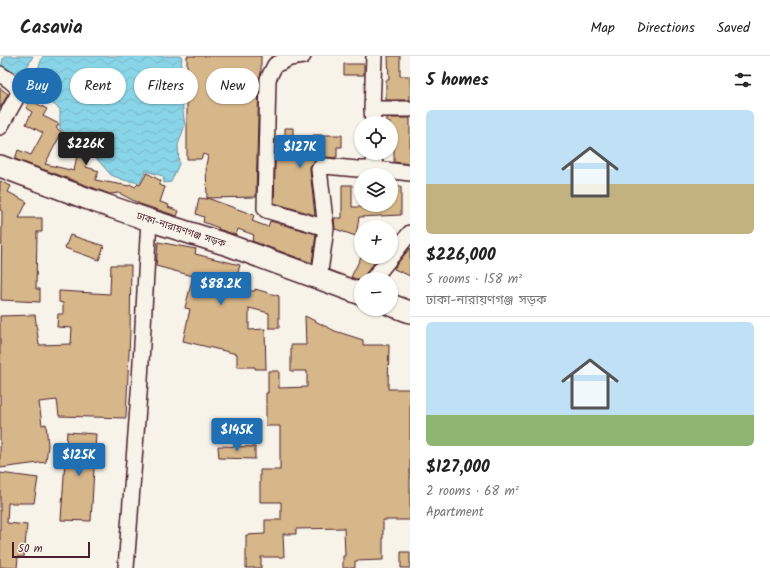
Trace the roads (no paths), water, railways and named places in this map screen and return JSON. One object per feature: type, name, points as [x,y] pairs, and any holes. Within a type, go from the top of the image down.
[{"type":"highway","name":"ঢাকা-নারায়ণগঞ্জ সড়ক","points":[[0,166],[149,220],[228,245],[354,292]]},
{"type":"highway","points":[[398,308],[410,312]]},
{"type":"street","points":[[303,56],[290,58],[275,65],[268,79],[265,208],[266,210],[326,228]]},
{"type":"street","points":[[374,57],[373,113],[410,109]]},
{"type":"street","points":[[0,74],[17,86],[19,90],[18,95],[0,127]]},
{"type":"street","points":[[319,279],[326,228],[319,169],[321,167],[354,168]]},
{"type":"street","points":[[398,172],[410,173]]},
{"type":"street","points":[[126,568],[140,380],[149,220]]},
{"type":"street","points":[[398,249],[410,234]]},
{"type":"street","points":[[379,272],[385,264]]},
{"type":"water","points":[[4,56],[33,56],[27,68],[12,68],[12,72],[0,70]]},
{"type":"water","points":[[43,56],[182,56],[181,68],[134,68],[134,104],[183,104],[185,125],[178,145],[179,164],[171,182],[164,183],[163,176],[146,171],[140,183],[124,180],[111,175],[96,158],[73,152],[63,141],[63,130],[60,129],[60,109],[53,104],[62,104],[62,68],[38,68]]}]
